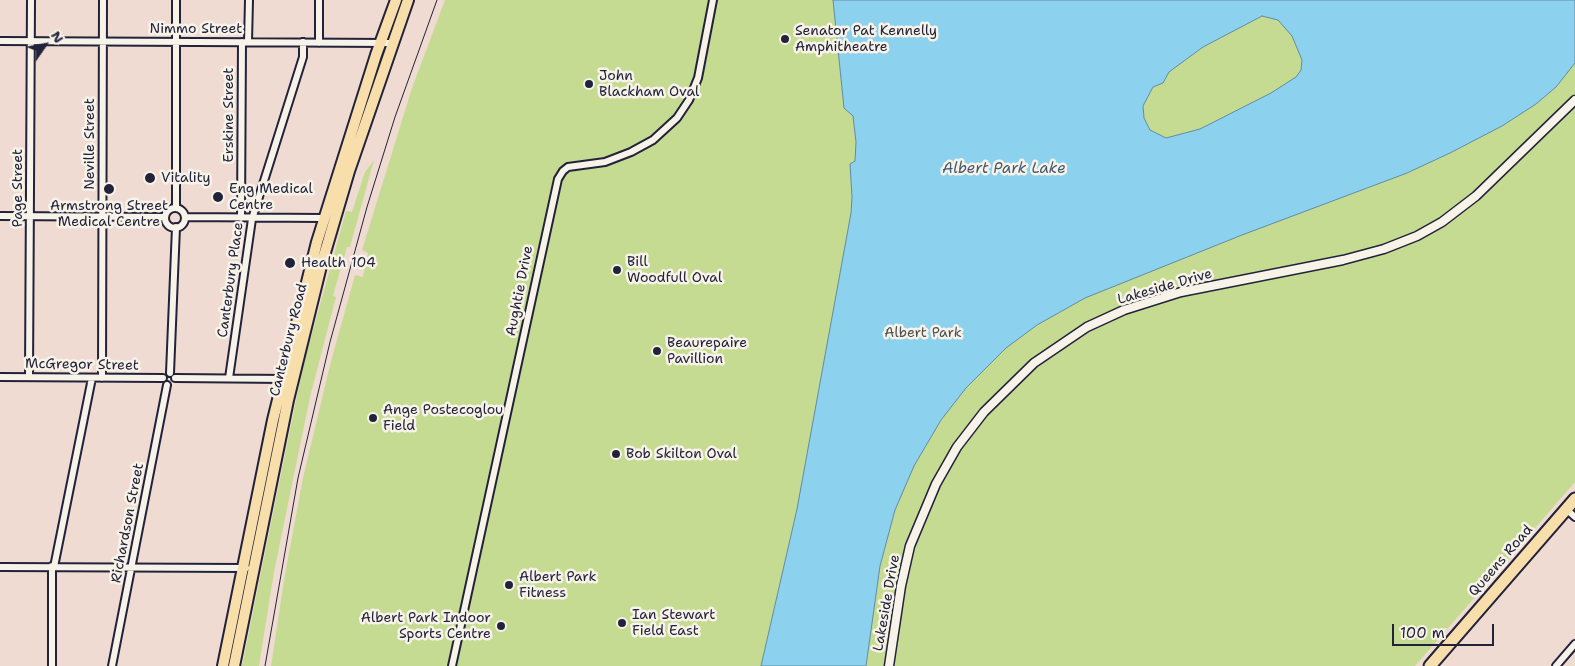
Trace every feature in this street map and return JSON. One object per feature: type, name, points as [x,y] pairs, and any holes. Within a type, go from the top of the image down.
[{"type":"highway","name":"Queens Road","points":[[1430,666],[1571,513],[1575,499]]},
{"type":"main road","name":"Canterbury Road","points":[[223,666],[248,568],[323,218],[380,43],[396,0]]},
{"type":"main road","name":"Canterbury Road","points":[[288,379],[332,225],[391,43],[408,0]]},
{"type":"main road","name":"Canterbury Road","points":[[234,666],[248,568]]},
{"type":"street","name":"Page Street","points":[[29,377],[31,0]]},
{"type":"street","name":"Neville Street","points":[[102,378],[103,0]]},
{"type":"street","points":[[176,0],[176,208]]},
{"type":"street","name":"Erskine Street","points":[[241,218],[245,42],[249,0]]},
{"type":"street","points":[[319,43],[320,0]]},
{"type":"street","name":"Aughtie Drive","points":[[452,666],[551,203],[559,177],[568,167],[605,162],[631,152],[653,140],[677,118],[689,100],[698,78],[713,0]]},
{"type":"street","name":"Nimmo Street","points":[[0,41],[391,43]]},
{"type":"street","name":"Canterbury Place","points":[[229,378],[252,219],[303,57],[303,42]]},
{"type":"street","name":"Lakeside Drive","points":[[889,666],[905,565],[910,546],[933,491],[947,464],[968,431],[999,395],[1034,364],[1081,331],[1124,310],[1181,292],[1343,260],[1417,236],[1442,222],[1476,196],[1575,100]]},
{"type":"street","points":[[165,218],[170,226],[176,227],[183,223],[184,217],[181,210],[176,208]]},
{"type":"street","points":[[165,218],[168,212],[176,208]]},
{"type":"street","points":[[0,216],[165,218]]},
{"type":"street","points":[[184,217],[252,219],[323,218]]},
{"type":"street","points":[[176,227],[172,376],[173,384],[167,385],[163,378],[172,376],[288,379]]},
{"type":"street","name":"McGregor Street","points":[[0,377],[163,378]]},
{"type":"street","points":[[52,666],[53,567],[92,378]]},
{"type":"street","name":"Richardson Street","points":[[112,666],[167,385]]},
{"type":"street","points":[[0,566],[248,568]]},
{"type":"street","points":[[1556,666],[1575,644]]},
{"type":"green space","name":"Albert Park","points":[[445,0],[1575,0],[1575,482],[1415,666],[271,666],[285,574],[303,478],[330,365],[355,275],[363,277],[368,253],[362,250],[412,88]]},
{"type":"green space","points":[[374,160],[350,247],[347,247],[333,296],[336,297],[310,397],[274,572],[259,666],[242,666],[303,366],[346,211],[352,212],[365,172]]},
{"type":"water","name":"Albert Park Lake","points":[[833,0],[1575,0],[1575,63],[1556,87],[1536,104],[1502,126],[1407,173],[1242,235],[1085,298],[1037,325],[1006,348],[966,388],[941,420],[914,466],[895,510],[880,566],[866,666],[761,666],[797,509],[851,213],[850,164],[855,161],[856,142],[853,116],[844,108]],"holes":[[[1262,16],[1278,20],[1292,36],[1302,60],[1301,70],[1296,77],[1271,93],[1200,129],[1166,138],[1150,130],[1144,118],[1143,106],[1153,87],[1163,83],[1169,72],[1203,47]]]},
{"type":"tram line","points":[[265,666],[298,478],[330,342],[367,207],[395,117],[437,0]]},
{"type":"place","name":"Senator Pat Kennelly Amphitheatre","points":[[785,39]]},
{"type":"place","name":"John Blackham Oval","points":[[589,84]]},
{"type":"place","name":"Vitality","points":[[150,178]]},
{"type":"place","name":"Armstrong Street Medical Centre","points":[[109,189]]},
{"type":"place","name":"Eng Medical Centre","points":[[218,197]]},
{"type":"place","name":"Health 104","points":[[290,263]]},
{"type":"place","name":"Bill Woodfull Oval","points":[[617,270]]},
{"type":"place","name":"Beaurepaire Pavillion","points":[[657,351]]},
{"type":"place","name":"Ange Postecoglou Field","points":[[373,418]]},
{"type":"place","name":"Bob Skilton Oval","points":[[616,454]]},
{"type":"place","name":"Albert Park Fitness","points":[[509,585]]},
{"type":"place","name":"Ian Stewart Field East","points":[[622,623]]},
{"type":"place","name":"Albert Park Indoor Sports Centre","points":[[501,626]]}]
